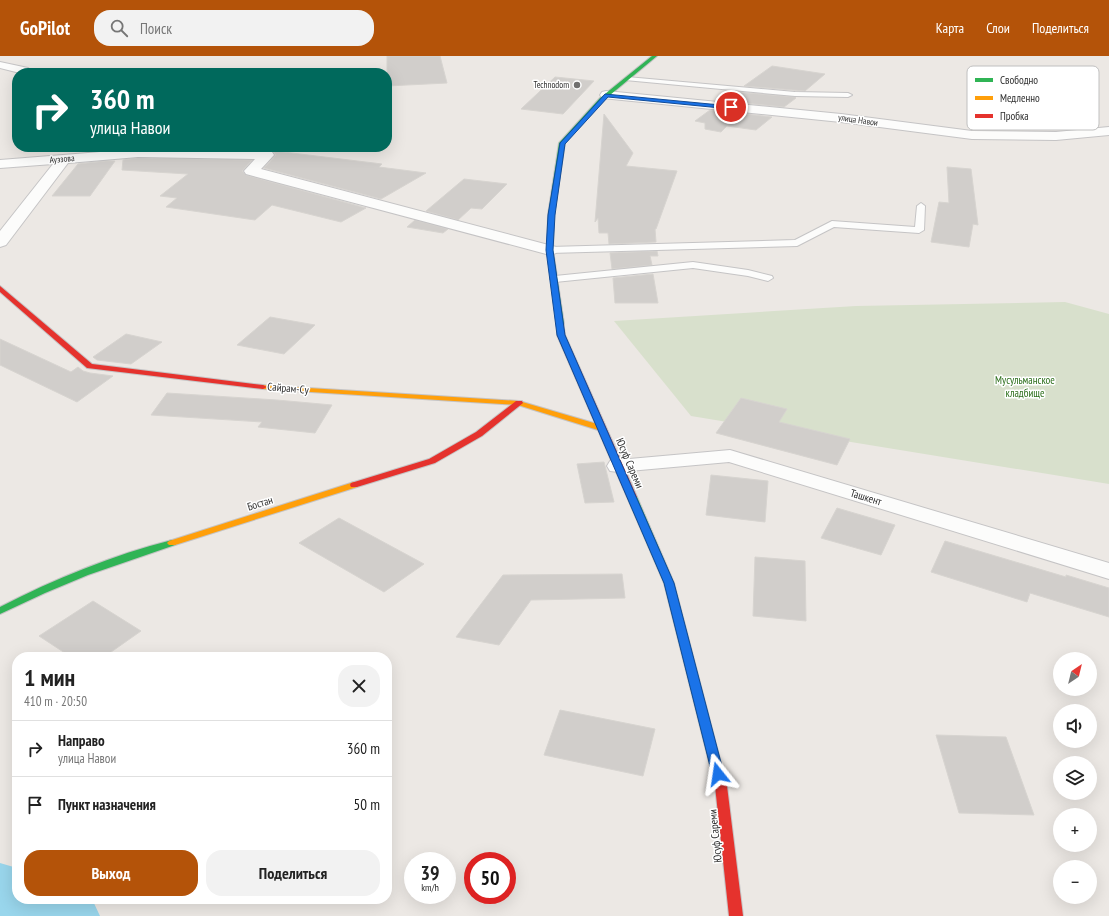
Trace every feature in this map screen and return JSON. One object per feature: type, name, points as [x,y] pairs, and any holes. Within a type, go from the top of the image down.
[{"type":"main road","name":"Юсуф Сареми","points":[[655,56],[606,95],[562,143],[552,215],[550,250],[555,279],[561,335],[671,591],[722,789],[736,916]]},
{"type":"main road","name":"Сайрам-Су","points":[[0,288],[90,366],[283,388],[519,403],[601,428]]},
{"type":"main road","name":"Бостан","points":[[0,611],[24,598],[123,558],[432,461],[479,434],[519,403]]},
{"type":"street","points":[[0,65],[14,68]]},
{"type":"street","name":"улица Навои","points":[[606,95],[840,118],[972,135],[1056,136],[1109,131]]},
{"type":"street","name":"Ауэзова","points":[[0,164],[138,153],[267,155],[251,171],[550,250]]},
{"type":"street","points":[[2,237],[64,159]]},
{"type":"street","name":"Ташкент","points":[[618,466],[730,456],[1109,571]]},
{"type":"lane","points":[[627,79],[795,94],[848,95]]},
{"type":"lane","points":[[550,250],[797,243],[832,224],[919,230],[921,206]]},
{"type":"lane","points":[[555,279],[693,265],[748,273],[768,278]]},
{"type":"green space","name":"Мусульманское кладбище","points":[[1065,302],[1109,314],[1109,484],[691,416],[614,321],[856,306]]},
{"type":"building","points":[[387,56],[440,56],[447,83],[392,86],[392,68],[387,68]]},
{"type":"building","points":[[772,66],[825,74],[805,91],[744,86]]},
{"type":"building","points":[[555,77],[594,81],[563,114],[521,109]]},
{"type":"building","points":[[736,92],[796,98],[784,107],[724,101]]},
{"type":"building","points":[[710,110],[772,117],[756,130],[727,126],[721,132],[705,129],[705,123],[695,121]]},
{"type":"building","points":[[604,114],[633,153],[626,166],[677,171],[655,229],[656,242],[609,244],[608,233],[599,233],[598,218],[595,222]]},
{"type":"building","points":[[274,152],[283,152],[382,164],[379,167],[426,173],[381,199],[264,168],[276,155]]},
{"type":"building","points":[[138,158],[252,160],[242,171],[246,175],[366,208],[341,222],[272,205],[255,220],[166,207],[177,198],[160,196],[188,174],[122,170],[123,160]]},
{"type":"building","points":[[115,161],[90,196],[52,196],[78,164]]},
{"type":"building","points":[[947,167],[971,169],[978,225],[973,224],[969,247],[931,242],[939,202],[949,203]]},
{"type":"building","points":[[464,179],[507,184],[482,209],[471,208],[458,220],[426,211]]},
{"type":"building","points":[[415,220],[448,229],[443,233],[407,227]]},
{"type":"building","points":[[657,251],[658,256],[650,256],[652,265],[612,269],[610,253]]},
{"type":"building","points":[[653,274],[658,303],[615,303],[613,278]]},
{"type":"building","points":[[270,317],[315,325],[284,354],[237,345]]},
{"type":"building","points":[[126,334],[162,342],[131,364],[97,360],[93,357]]},
{"type":"building","points":[[0,339],[71,372],[78,367],[83,371],[90,373],[113,376],[77,402],[0,365]]},
{"type":"building","points":[[167,393],[332,405],[315,433],[258,427],[262,422],[151,415]]},
{"type":"building","points":[[741,398],[787,409],[779,422],[850,439],[837,465],[716,433]]},
{"type":"building","points":[[604,462],[614,502],[585,503],[577,464]]},
{"type":"building","points":[[711,475],[768,481],[765,522],[706,515]]},
{"type":"building","points":[[837,508],[895,525],[881,555],[821,538]]},
{"type":"building","points":[[339,518],[424,564],[384,592],[299,543]]},
{"type":"building","points":[[945,541],[1066,577],[1066,575],[1109,588],[1109,617],[1030,593],[1027,602],[931,572]]},
{"type":"building","points":[[755,557],[805,561],[806,621],[753,616]]},
{"type":"building","points":[[622,574],[625,598],[531,600],[499,645],[456,637],[503,575]]},
{"type":"building","points":[[93,601],[141,631],[111,652],[63,652],[39,636]]},
{"type":"building","points":[[560,710],[655,729],[643,776],[544,755]]},
{"type":"building","points":[[936,735],[1006,737],[1034,815],[959,813]]},
{"type":"waterway","points":[[0,896],[12,900]]},
{"type":"waterway","points":[[24,904],[61,916]]},
{"type":"traffic: fast","points":[[560,324],[550,250],[551,215],[562,143],[602,99],[655,56]]},
{"type":"traffic: fast","points":[[632,497],[669,583],[721,786]]},
{"type":"traffic: fast","points":[[0,611],[20,600],[63,581],[128,557],[172,543]]},
{"type":"traffic: slow","points":[[263,387],[519,403],[601,428]]},
{"type":"traffic: slow","points":[[172,543],[354,485]]},
{"type":"traffic: jam","points":[[0,288],[90,366],[263,387]]},
{"type":"traffic: jam","points":[[560,324],[561,335],[632,497]]},
{"type":"traffic: jam","points":[[354,485],[432,461],[479,434],[519,403]]},
{"type":"traffic: jam","points":[[721,786],[736,916]]},
{"type":"place","name":"Technodom","points":[[577,85]]},
{"type":"route","points":[[718,774],[669,583],[561,335],[555,279],[550,250],[552,215],[562,143],[606,95],[731,107]]}]
